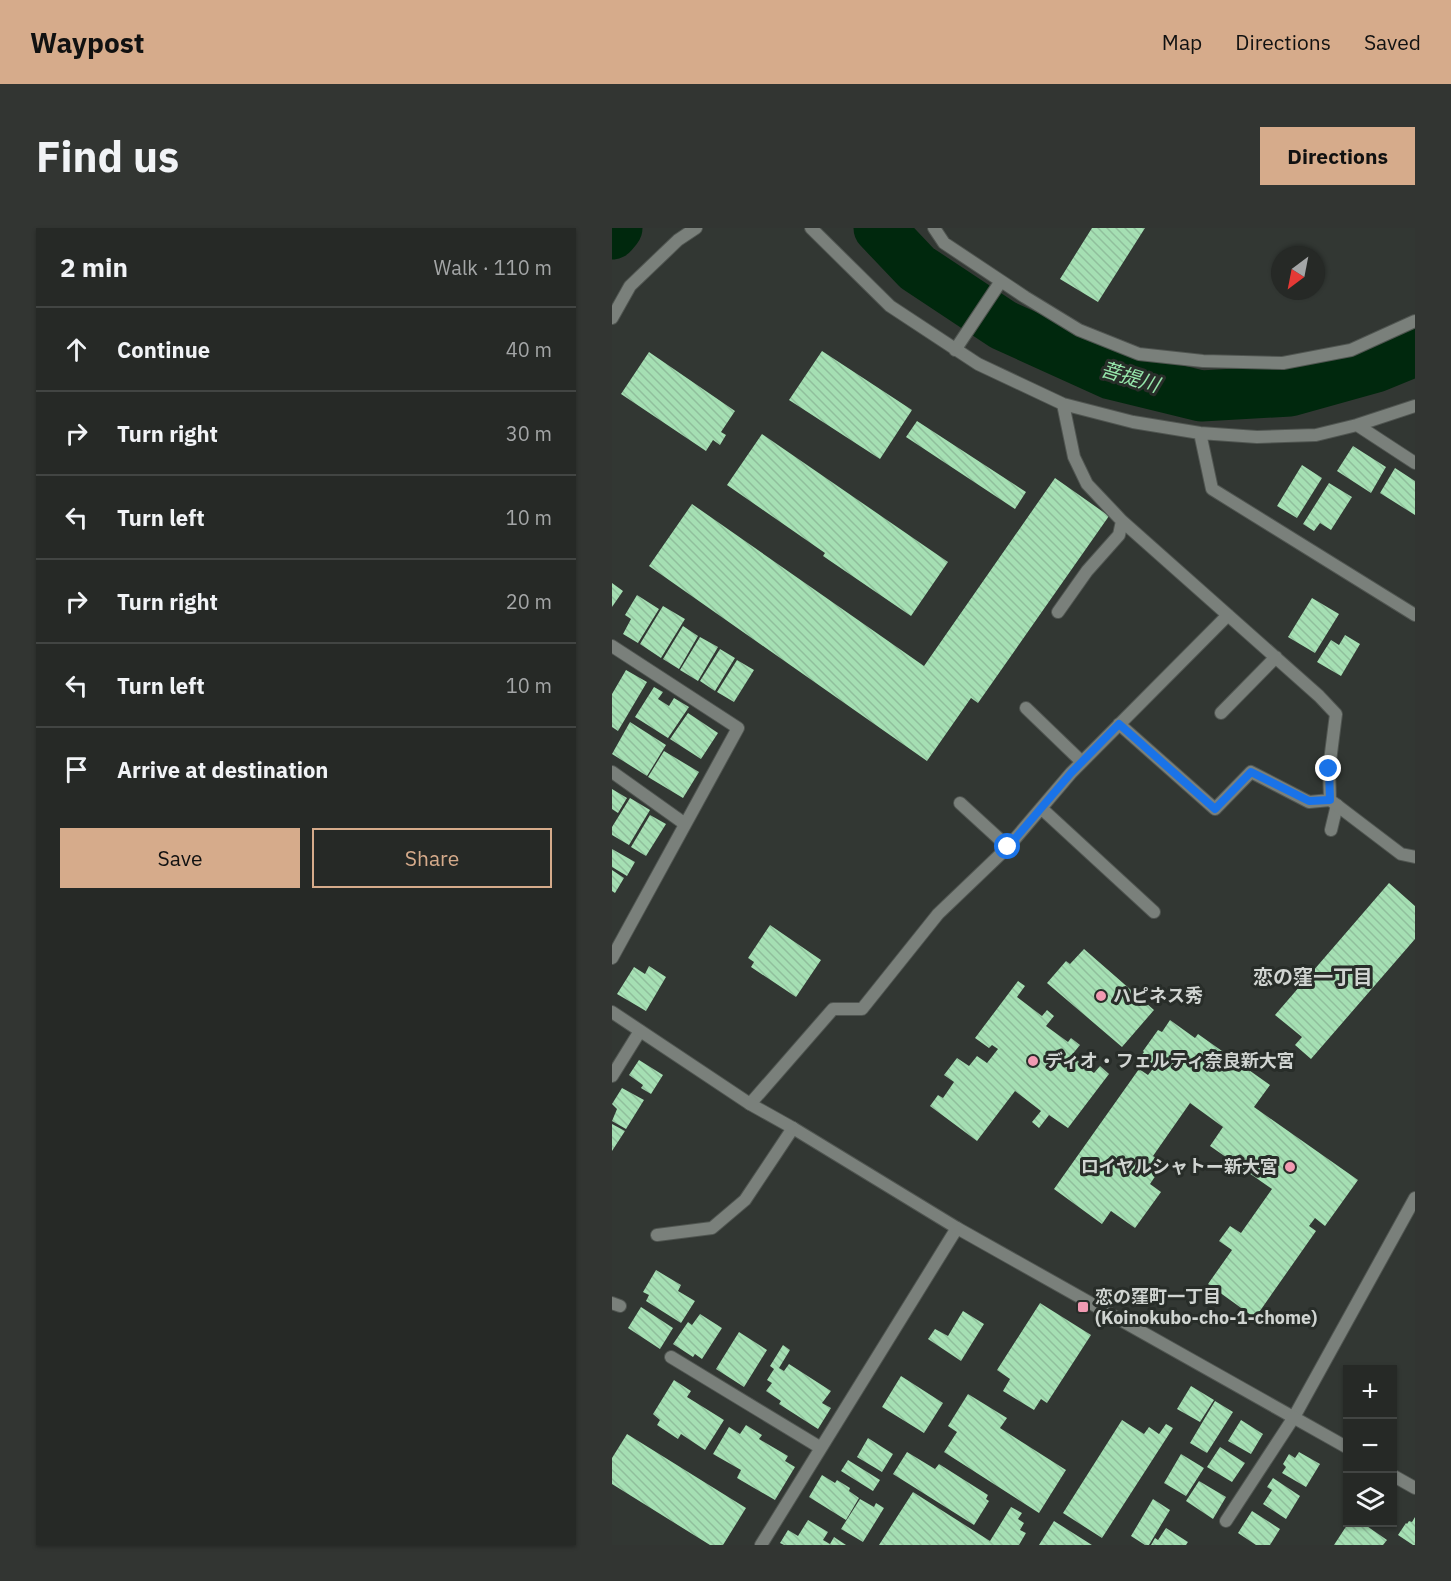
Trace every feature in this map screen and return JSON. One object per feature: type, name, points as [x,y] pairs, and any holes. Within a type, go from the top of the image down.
[{"type":"street","points":[[612,318],[630,286],[677,234],[696,228]]},
{"type":"street","points":[[811,228],[890,306],[978,364],[1063,404],[1133,422],[1200,433],[1257,437],[1316,435],[1357,425],[1415,406]]},
{"type":"street","points":[[934,228],[944,243],[998,286],[1079,330],[1138,354],[1203,362],[1283,363],[1351,350],[1415,321]]},
{"type":"street","points":[[955,350],[998,286]]},
{"type":"street","points":[[1063,404],[1074,457],[1087,484],[1122,521],[1276,657],[1336,714],[1329,769],[1333,802],[1331,830]]},
{"type":"street","points":[[1357,425],[1415,463]]},
{"type":"street","points":[[1200,433],[1212,489],[1415,615]]},
{"type":"street","points":[[1058,612],[1087,571],[1119,535],[1122,521]]},
{"type":"street","points":[[750,1104],[833,1009],[862,1009],[896,960],[938,914],[1008,847],[1082,762],[1228,615]]},
{"type":"street","points":[[612,646],[738,728],[612,958]]},
{"type":"street","points":[[1221,713],[1276,657]]},
{"type":"street","points":[[1026,708],[1082,762]]},
{"type":"street","points":[[1119,724],[1215,809],[1251,772],[1309,801],[1333,802],[1401,854],[1415,858]]},
{"type":"street","points":[[612,772],[685,824]]},
{"type":"street","points":[[960,803],[1008,847]]},
{"type":"street","points":[[1041,808],[1154,912]]},
{"type":"street","points":[[612,1012],[750,1104],[957,1228],[1343,1446]]},
{"type":"street","points":[[612,1076],[640,1031]]},
{"type":"street","points":[[657,1235],[712,1228],[745,1200],[793,1128]]},
{"type":"street","points":[[1226,1521],[1294,1417],[1415,1198]]},
{"type":"street","points":[[761,1545],[957,1228]]},
{"type":"street","points":[[671,1357],[821,1448]]},
{"type":"street","points":[[1397,1478],[1415,1488]]},
{"type":"building","points":[[1092,228],[1145,228],[1098,302],[1060,279]]},
{"type":"building","points":[[822,351],[912,410],[880,459],[789,400]]},
{"type":"building","points":[[649,352],[735,411],[721,432],[726,435],[720,445],[713,440],[706,451],[621,394]]},
{"type":"building","points":[[917,421],[1026,492],[1015,509],[906,437]]},
{"type":"building","points":[[762,434],[948,562],[911,616],[823,556],[825,553],[727,485]]},
{"type":"building","points":[[1353,446],[1386,467],[1371,493],[1337,471]]},
{"type":"building","points":[[1302,465],[1322,478],[1297,518],[1277,506]]},
{"type":"building","points":[[1395,468],[1415,481],[1415,515],[1380,493]]},
{"type":"building","points":[[1055,478],[1109,516],[978,703],[971,698],[927,761],[649,566],[692,504],[924,666]]},
{"type":"building","points":[[1329,483],[1352,497],[1331,530],[1320,523],[1314,531],[1303,524]]},
{"type":"building","points":[[612,583],[623,591],[612,607]]},
{"type":"building","points":[[637,595],[659,609],[638,643],[623,634],[631,619],[625,615]]},
{"type":"building","points":[[1312,598],[1339,614],[1315,653],[1288,637]]},
{"type":"building","points":[[663,606],[685,619],[661,658],[640,644]]},
{"type":"building","points":[[683,626],[698,636],[679,669],[663,659]]},
{"type":"building","points":[[1345,635],[1360,644],[1341,676],[1317,662],[1331,640],[1339,645]]},
{"type":"building","points":[[700,637],[718,647],[698,681],[680,670]]},
{"type":"building","points":[[720,649],[735,658],[715,691],[700,681]]},
{"type":"building","points":[[737,660],[754,670],[734,702],[717,692]]},
{"type":"building","points":[[626,670],[647,682],[618,731],[612,727],[612,694]]},
{"type":"building","points":[[654,687],[663,692],[658,699],[669,706],[674,698],[689,707],[668,738],[635,717]]},
{"type":"building","points":[[688,713],[718,733],[701,759],[670,739]]},
{"type":"building","points":[[630,722],[666,745],[647,776],[612,754]]},
{"type":"building","points":[[664,751],[699,772],[683,798],[648,777]]},
{"type":"building","points":[[612,789],[627,798],[618,813],[612,809]]},
{"type":"building","points":[[630,798],[650,810],[629,845],[612,835],[612,827]]},
{"type":"building","points":[[650,815],[666,824],[646,856],[631,847]]},
{"type":"building","points":[[612,849],[635,862],[627,876],[612,867]]},
{"type":"building","points":[[612,870],[624,878],[615,893],[612,891]]},
{"type":"building","points":[[1389,883],[1415,906],[1415,939],[1311,1059],[1295,1045],[1302,1037],[1275,1015]]},
{"type":"building","points":[[770,925],[821,960],[796,997],[751,967],[754,962],[748,958]]},
{"type":"building","name":"ハピネス秀","points":[[1084,949],[1154,1010],[1122,1047],[1047,983],[1066,961],[1070,964]]},
{"type":"building","points":[[649,966],[666,977],[646,1011],[617,994],[634,967],[645,974]]},
{"type":"building","name":"ディオ・フェルティ奈良新大宮","points":[[1018,981],[1025,986],[1017,997],[1042,1016],[1047,1010],[1054,1016],[1046,1026],[1068,1042],[1071,1038],[1080,1045],[1071,1056],[1094,1073],[1100,1066],[1109,1074],[1068,1128],[1049,1115],[1039,1128],[1032,1122],[1041,1111],[1015,1091],[977,1141],[930,1106],[938,1095],[943,1098],[954,1082],[944,1075],[957,1058],[969,1066],[977,1056],[987,1063],[998,1049],[992,1045],[989,1048],[975,1038]]},
{"type":"building","name":"ロイヤルシャトー新大宮","points":[[1170,1020],[1195,1038],[1198,1034],[1270,1085],[1254,1107],[1358,1180],[1325,1226],[1315,1218],[1309,1226],[1316,1231],[1255,1318],[1208,1284],[1232,1250],[1219,1241],[1230,1226],[1241,1233],[1272,1189],[1210,1146],[1223,1127],[1190,1103],[1153,1156],[1161,1161],[1153,1172],[1156,1175],[1150,1184],[1161,1192],[1135,1228],[1111,1211],[1102,1224],[1054,1189],[1139,1069],[1148,1075],[1155,1066],[1141,1056],[1158,1030],[1162,1032]]},
{"type":"building","points":[[639,1060],[663,1075],[651,1094],[641,1088],[643,1085],[629,1075]]},
{"type":"building","points":[[622,1088],[644,1100],[626,1129],[612,1121],[617,1109],[612,1104]]},
{"type":"building","points":[[612,1124],[625,1131],[612,1151]]},
{"type":"building","points":[[656,1270],[681,1285],[678,1291],[695,1301],[681,1323],[646,1301],[649,1295],[643,1292]]},
{"type":"building","points":[[1040,1303],[1091,1335],[1047,1403],[1041,1399],[1034,1410],[1003,1391],[1010,1379],[997,1370]]},
{"type":"building","points":[[641,1307],[673,1328],[660,1349],[628,1328]]},
{"type":"building","points":[[963,1311],[984,1324],[961,1361],[928,1339],[935,1329],[948,1336]]},
{"type":"building","points":[[700,1314],[722,1328],[702,1359],[695,1354],[693,1357],[673,1344],[688,1322],[692,1325]]},
{"type":"building","points":[[739,1332],[767,1350],[744,1387],[716,1369]]},
{"type":"building","points":[[783,1345],[790,1350],[779,1368],[784,1371],[789,1364],[831,1391],[822,1403],[831,1408],[818,1429],[779,1404],[781,1401],[766,1391],[772,1383],[767,1380],[774,1369],[770,1366]]},
{"type":"building","points":[[901,1376],[943,1403],[924,1433],[882,1407]]},
{"type":"building","points":[[674,1380],[691,1391],[687,1397],[724,1420],[705,1450],[681,1434],[678,1439],[657,1425],[660,1420],[653,1414]]},
{"type":"building","points":[[1191,1386],[1214,1400],[1200,1422],[1177,1409]]},
{"type":"building","points":[[968,1394],[1007,1418],[1000,1428],[1066,1470],[1039,1513],[944,1452],[957,1432],[948,1426]]},
{"type":"building","points":[[1215,1401],[1233,1412],[1207,1453],[1190,1443]]},
{"type":"building","points":[[1122,1420],[1144,1434],[1149,1427],[1159,1434],[1166,1424],[1173,1428],[1102,1538],[1063,1513]]},
{"type":"building","points":[[1241,1420],[1263,1434],[1251,1454],[1228,1441]]},
{"type":"building","points":[[746,1425],[762,1435],[759,1439],[788,1456],[785,1461],[795,1467],[775,1500],[737,1478],[741,1470],[713,1454],[729,1427],[740,1434]]},
{"type":"building","points":[[627,1434],[746,1508],[723,1545],[710,1545],[612,1484],[612,1458]]},
{"type":"building","points":[[868,1438],[893,1454],[882,1472],[857,1457]]},
{"type":"building","points":[[1220,1447],[1245,1463],[1232,1482],[1207,1467]]},
{"type":"building","points":[[907,1452],[935,1469],[939,1464],[988,1495],[986,1499],[989,1501],[974,1525],[893,1474]]},
{"type":"building","points":[[1299,1452],[1320,1464],[1306,1487],[1282,1473],[1286,1467],[1283,1464],[1289,1454],[1295,1458]]},
{"type":"building","points":[[1181,1454],[1204,1468],[1186,1496],[1164,1483]]},
{"type":"building","points":[[848,1460],[880,1480],[873,1491],[841,1471]]},
{"type":"building","points":[[822,1475],[850,1488],[849,1491],[859,1498],[846,1520],[809,1497]]},
{"type":"building","points":[[1273,1478],[1300,1496],[1286,1519],[1263,1504],[1272,1490],[1267,1487]]},
{"type":"building","points":[[1199,1481],[1226,1497],[1213,1519],[1186,1501]]},
{"type":"building","points":[[913,1492],[990,1541],[1011,1507],[1022,1513],[1018,1519],[1024,1523],[1020,1530],[1026,1533],[1019,1545],[879,1545]]},
{"type":"building","points":[[860,1499],[874,1507],[876,1503],[884,1508],[863,1542],[841,1529]]},
{"type":"building","points":[[1153,1499],[1170,1510],[1149,1545],[1145,1545],[1131,1536]]},
{"type":"building","points":[[1252,1511],[1280,1529],[1270,1545],[1256,1545],[1238,1533]]},
{"type":"building","points":[[1415,1517],[1415,1545],[1413,1545],[1398,1535],[1406,1523],[1412,1522]]},
{"type":"building","points":[[808,1520],[828,1532],[823,1540],[830,1544],[834,1537],[846,1545],[784,1545],[780,1543],[788,1530],[798,1536]]},
{"type":"building","points":[[1054,1521],[1092,1545],[1039,1545]]},
{"type":"building","points":[[1346,1527],[1368,1527],[1387,1540],[1383,1545],[1334,1545]]},
{"type":"building","points":[[1166,1528],[1188,1542],[1186,1545],[1151,1545],[1155,1538],[1158,1540]]},
{"type":"waterway","name":"菩提川","points":[[612,234],[617,228]]},
{"type":"waterway","name":"菩提川","points":[[879,228],[917,268],[1003,325],[1111,374],[1201,396],[1290,391],[1376,367],[1415,351]]},
{"type":"place","name":"ハピネス秀","points":[[1101,996]]},
{"type":"place","name":"ディオ・フェルティ奈良新大宮","points":[[1033,1061]]},
{"type":"place","name":"ロイヤルシャトー新大宮","points":[[1290,1167]]},
{"type":"place","name":"恋の窪町一丁目 (Koinokubo-cho-1-chome)","points":[[1083,1307]]},
{"type":"district","name":"恋の窪一丁目","points":[[1313,977]]},
{"type":"route","points":[[1008,847],[1071,773],[1119,724],[1215,809],[1251,772],[1309,801],[1330,800],[1329,769]]}]
